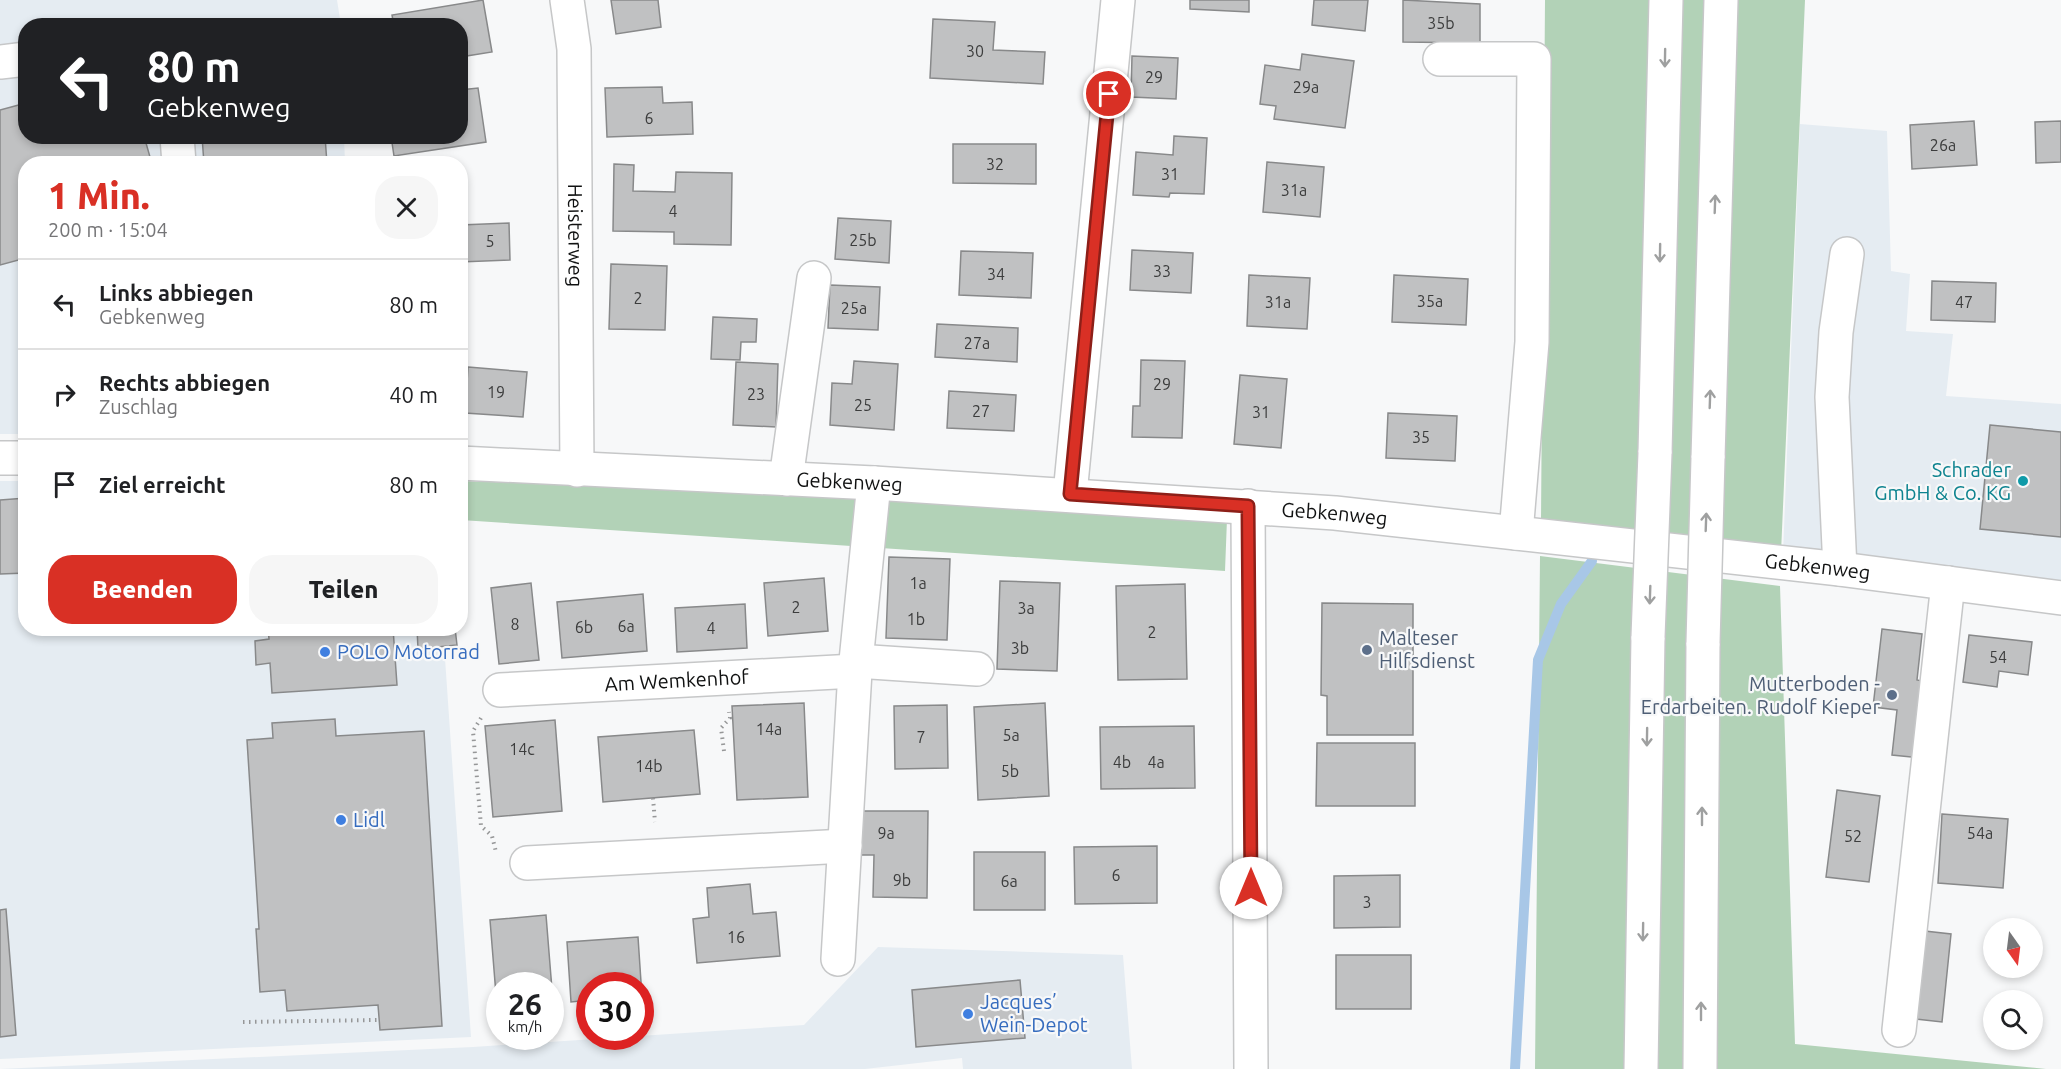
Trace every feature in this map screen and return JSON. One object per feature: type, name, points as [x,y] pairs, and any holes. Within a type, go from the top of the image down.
[{"type":"main road","name":"Heisterweg","points":[[567,0],[574,49],[577,470]]},
{"type":"main road","points":[[1070,494],[1118,0]]},
{"type":"main road","points":[[1641,1069],[1648,637],[1666,0]]},
{"type":"main road","points":[[1700,1069],[1703,643],[1721,0]]},
{"type":"main road","points":[[1440,59],[1534,59],[1533,342],[1516,533]]},
{"type":"main road","points":[[0,62],[18,60]]},
{"type":"main road","points":[[1840,569],[1832,397],[1836,332],[1847,254]]},
{"type":"main road","points":[[786,479],[814,278]]},
{"type":"main road","points":[[0,458],[18,458]]},
{"type":"main road","name":"Gebkenweg","points":[[468,463],[874,483],[1248,506],[1840,569],[2061,598]]},
{"type":"main road","points":[[838,959],[856,666],[874,483]]},
{"type":"main road","points":[[1248,506],[1251,1069]]},
{"type":"main road","points":[[1899,1030],[1948,583]]},
{"type":"main road","name":"Am Wemkenhof","points":[[500,690],[726,678],[856,666],[977,669]]},
{"type":"main road","points":[[527,863],[845,846]]},
{"type":"path","points":[[724,751],[721,728],[730,718],[726,678]]},
{"type":"path","points":[[500,690],[473,731],[481,826],[492,836],[494,851],[509,859],[527,863]]},
{"type":"path","points":[[243,1022],[377,1020]]},
{"type":"shaded area","points":[[0,0],[337,0],[340,18],[18,18],[18,144],[344,144],[345,156],[18,156],[18,434],[0,434]]},
{"type":"shaded area","points":[[1800,124],[1887,131],[1891,271],[1910,274],[1906,331],[1953,334],[1946,396],[2061,404],[2061,600],[1783,554]]},
{"type":"shaded area","points":[[0,481],[18,481],[18,636],[443,636],[471,1037],[0,1059]]},
{"type":"shaded area","points":[[878,947],[1123,955],[1132,1069],[963,1069],[962,1058],[865,1069],[0,1069],[486,1046],[486,1050],[564,1050],[564,1041],[576,1040],[576,1050],[654,1050],[654,1035],[804,1025]]},
{"type":"green space","points":[[1545,0],[1805,0],[1781,553],[1541,521]]},
{"type":"green space","points":[[468,481],[874,494],[1227,519],[1225,571],[468,520]]},
{"type":"green space","points":[[1540,556],[1780,586],[1795,1044],[2046,1069],[1535,1069]]},
{"type":"building","points":[[483,0],[492,52],[468,56],[468,18],[393,18],[392,15]]},
{"type":"building","points":[[611,0],[658,0],[661,27],[616,34]]},
{"type":"building","points":[[1190,0],[1249,0],[1249,12],[1190,9]]},
{"type":"building","points":[[1314,0],[1368,0],[1365,31],[1312,25]]},
{"type":"building","points":[[1403,0],[1480,4],[1480,43],[1403,42]]},
{"type":"building","points":[[933,19],[995,22],[993,50],[1045,52],[1043,84],[930,78]]},
{"type":"building","points":[[1302,54],[1354,61],[1345,128],[1274,119],[1276,106],[1260,104],[1265,65],[1300,70]]},
{"type":"building","points":[[1132,56],[1178,58],[1176,99],[1131,97]]},
{"type":"building","points":[[662,87],[663,103],[692,102],[693,134],[607,137],[605,88]]},
{"type":"building","points":[[478,88],[486,142],[394,156],[392,144],[468,144],[468,89]]},
{"type":"building","points":[[18,105],[18,144],[146,144],[150,156],[18,156],[18,260],[0,265],[0,110]]},
{"type":"building","points":[[1974,121],[1977,165],[1912,169],[1910,125]]},
{"type":"building","points":[[2061,121],[2061,162],[2036,163],[2035,122]]},
{"type":"building","points":[[1174,136],[1207,138],[1204,194],[1170,193],[1169,197],[1133,195],[1136,152],[1173,155]]},
{"type":"building","points":[[203,144],[326,144],[326,156],[203,156]]},
{"type":"building","points":[[953,144],[1036,144],[1036,184],[953,183]]},
{"type":"building","points":[[1267,162],[1324,167],[1320,217],[1263,212]]},
{"type":"building","points":[[614,164],[634,165],[633,191],[675,192],[676,172],[732,173],[731,245],[674,244],[674,232],[613,231]]},
{"type":"building","points":[[838,218],[891,221],[889,263],[835,259]]},
{"type":"building","points":[[509,223],[510,260],[468,262],[468,225]]},
{"type":"building","points":[[1132,250],[1193,253],[1191,293],[1130,290]]},
{"type":"building","points":[[961,251],[1033,253],[1031,298],[959,295]]},
{"type":"building","points":[[611,264],[667,266],[665,330],[609,329]]},
{"type":"building","points":[[1249,275],[1310,278],[1307,329],[1247,326]]},
{"type":"building","points":[[1394,275],[1468,279],[1466,325],[1392,322]]},
{"type":"building","points":[[1932,281],[1996,283],[1995,322],[1931,320]]},
{"type":"building","points":[[830,285],[880,287],[878,330],[828,328]]},
{"type":"building","points":[[713,317],[757,319],[756,342],[741,342],[740,360],[711,359]]},
{"type":"building","points":[[937,324],[1018,328],[1017,362],[935,357]]},
{"type":"building","points":[[1141,360],[1185,361],[1182,438],[1132,437],[1133,406],[1140,406]]},
{"type":"building","points":[[854,361],[898,364],[894,430],[830,425],[832,383],[852,384]]},
{"type":"building","points":[[736,362],[778,364],[776,427],[733,425]]},
{"type":"building","points":[[468,367],[527,372],[523,417],[468,413]]},
{"type":"building","points":[[1240,375],[1287,379],[1281,448],[1234,444]]},
{"type":"building","points":[[949,391],[1016,395],[1014,431],[947,428]]},
{"type":"building","points":[[1388,413],[1457,416],[1455,461],[1386,458]]},
{"type":"building","name":"Schrader GmbH & Co. KG","points":[[1990,425],[2061,432],[2061,537],[1980,529]]},
{"type":"building","points":[[18,499],[18,573],[0,574],[0,500]]},
{"type":"building","points":[[889,557],[950,559],[947,640],[886,638]]},
{"type":"building","points":[[824,578],[828,631],[768,636],[764,583]]},
{"type":"building","points":[[1000,581],[1060,583],[1057,671],[997,669]]},
{"type":"building","points":[[531,583],[539,660],[499,664],[491,588]]},
{"type":"building","points":[[1185,584],[1187,679],[1118,680],[1116,586]]},
{"type":"building","points":[[643,594],[647,651],[562,658],[557,602]]},
{"type":"building","name":"Malteser Hilfsdienst","points":[[1322,603],[1413,604],[1413,735],[1327,735],[1327,696],[1321,695]]},
{"type":"building","points":[[745,604],[747,648],[677,652],[675,608]]},
{"type":"building","points":[[1882,629],[1922,634],[1917,680],[1922,681],[1921,758],[1892,755],[1897,710],[1873,707]]},
{"type":"building","points":[[1969,635],[2032,642],[2028,675],[1999,671],[1997,687],[1963,682]]},
{"type":"building","name":"POLO Motorrad","points":[[269,636],[394,636],[397,685],[272,693],[270,663],[256,665],[255,641],[269,639]]},
{"type":"building","points":[[417,636],[456,636],[457,645],[418,649]]},
{"type":"building","points":[[804,703],[808,797],[737,800],[732,706]]},
{"type":"building","points":[[1045,703],[1049,796],[978,800],[974,707]]},
{"type":"building","points":[[947,705],[948,768],[895,769],[894,706]]},
{"type":"building","name":"Lidl","points":[[335,719],[336,736],[424,731],[442,1026],[380,1030],[378,1005],[287,1011],[285,990],[260,992],[256,929],[259,929],[247,740],[273,738],[272,723]]},
{"type":"building","points":[[555,720],[562,811],[493,817],[485,726]]},
{"type":"building","points":[[1194,726],[1195,788],[1101,789],[1100,727]]},
{"type":"building","points":[[694,730],[700,794],[603,802],[598,737]]},
{"type":"building","points":[[1317,743],[1415,743],[1415,806],[1316,806]]},
{"type":"building","points":[[1837,790],[1880,796],[1869,882],[1826,877]]},
{"type":"building","points":[[862,811],[928,811],[927,898],[873,897],[874,855],[861,855]]},
{"type":"building","points":[[1942,814],[2008,819],[2003,888],[1938,883]]},
{"type":"building","points":[[1157,846],[1157,903],[1075,904],[1074,847]]},
{"type":"building","points":[[974,852],[1045,852],[1045,910],[974,910]]},
{"type":"building","points":[[1400,875],[1400,927],[1334,928],[1334,876]]},
{"type":"building","points":[[750,884],[753,914],[776,912],[780,956],[697,963],[693,919],[709,917],[707,888]]},
{"type":"building","points":[[6,909],[16,1035],[0,1037],[0,910]]},
{"type":"building","points":[[546,915],[551,972],[494,972],[490,920]]},
{"type":"building","points":[[1916,930],[1951,934],[1942,1022],[1907,1018]]},
{"type":"building","points":[[638,937],[640,972],[576,972],[576,1001],[571,1002],[567,942]]},
{"type":"building","points":[[1336,955],[1411,955],[1411,1009],[1336,1009]]},
{"type":"building","name":"Jacques’ Wein-Depot","points":[[1020,980],[1025,1038],[916,1047],[912,990]]},
{"type":"waterway","points":[[1515,1069],[1538,660],[1561,604],[1592,561]]},
{"type":"place","name":"Schrader GmbH & Co. KG","points":[[2023,481]]},
{"type":"place","name":"Malteser Hilfsdienst","points":[[1367,650]]},
{"type":"place","name":"POLO Motorrad","points":[[325,652]]},
{"type":"place","name":"Mutterboden - Erdarbeiten. Rudolf Kieper","points":[[1892,695]]},
{"type":"place","name":"Lidl","points":[[341,820]]},
{"type":"place","name":"Jacques’ Wein-Depot","points":[[968,1014]]},
{"type":"route","points":[[1109,94],[1070,494],[1248,506],[1251,888]]}]
